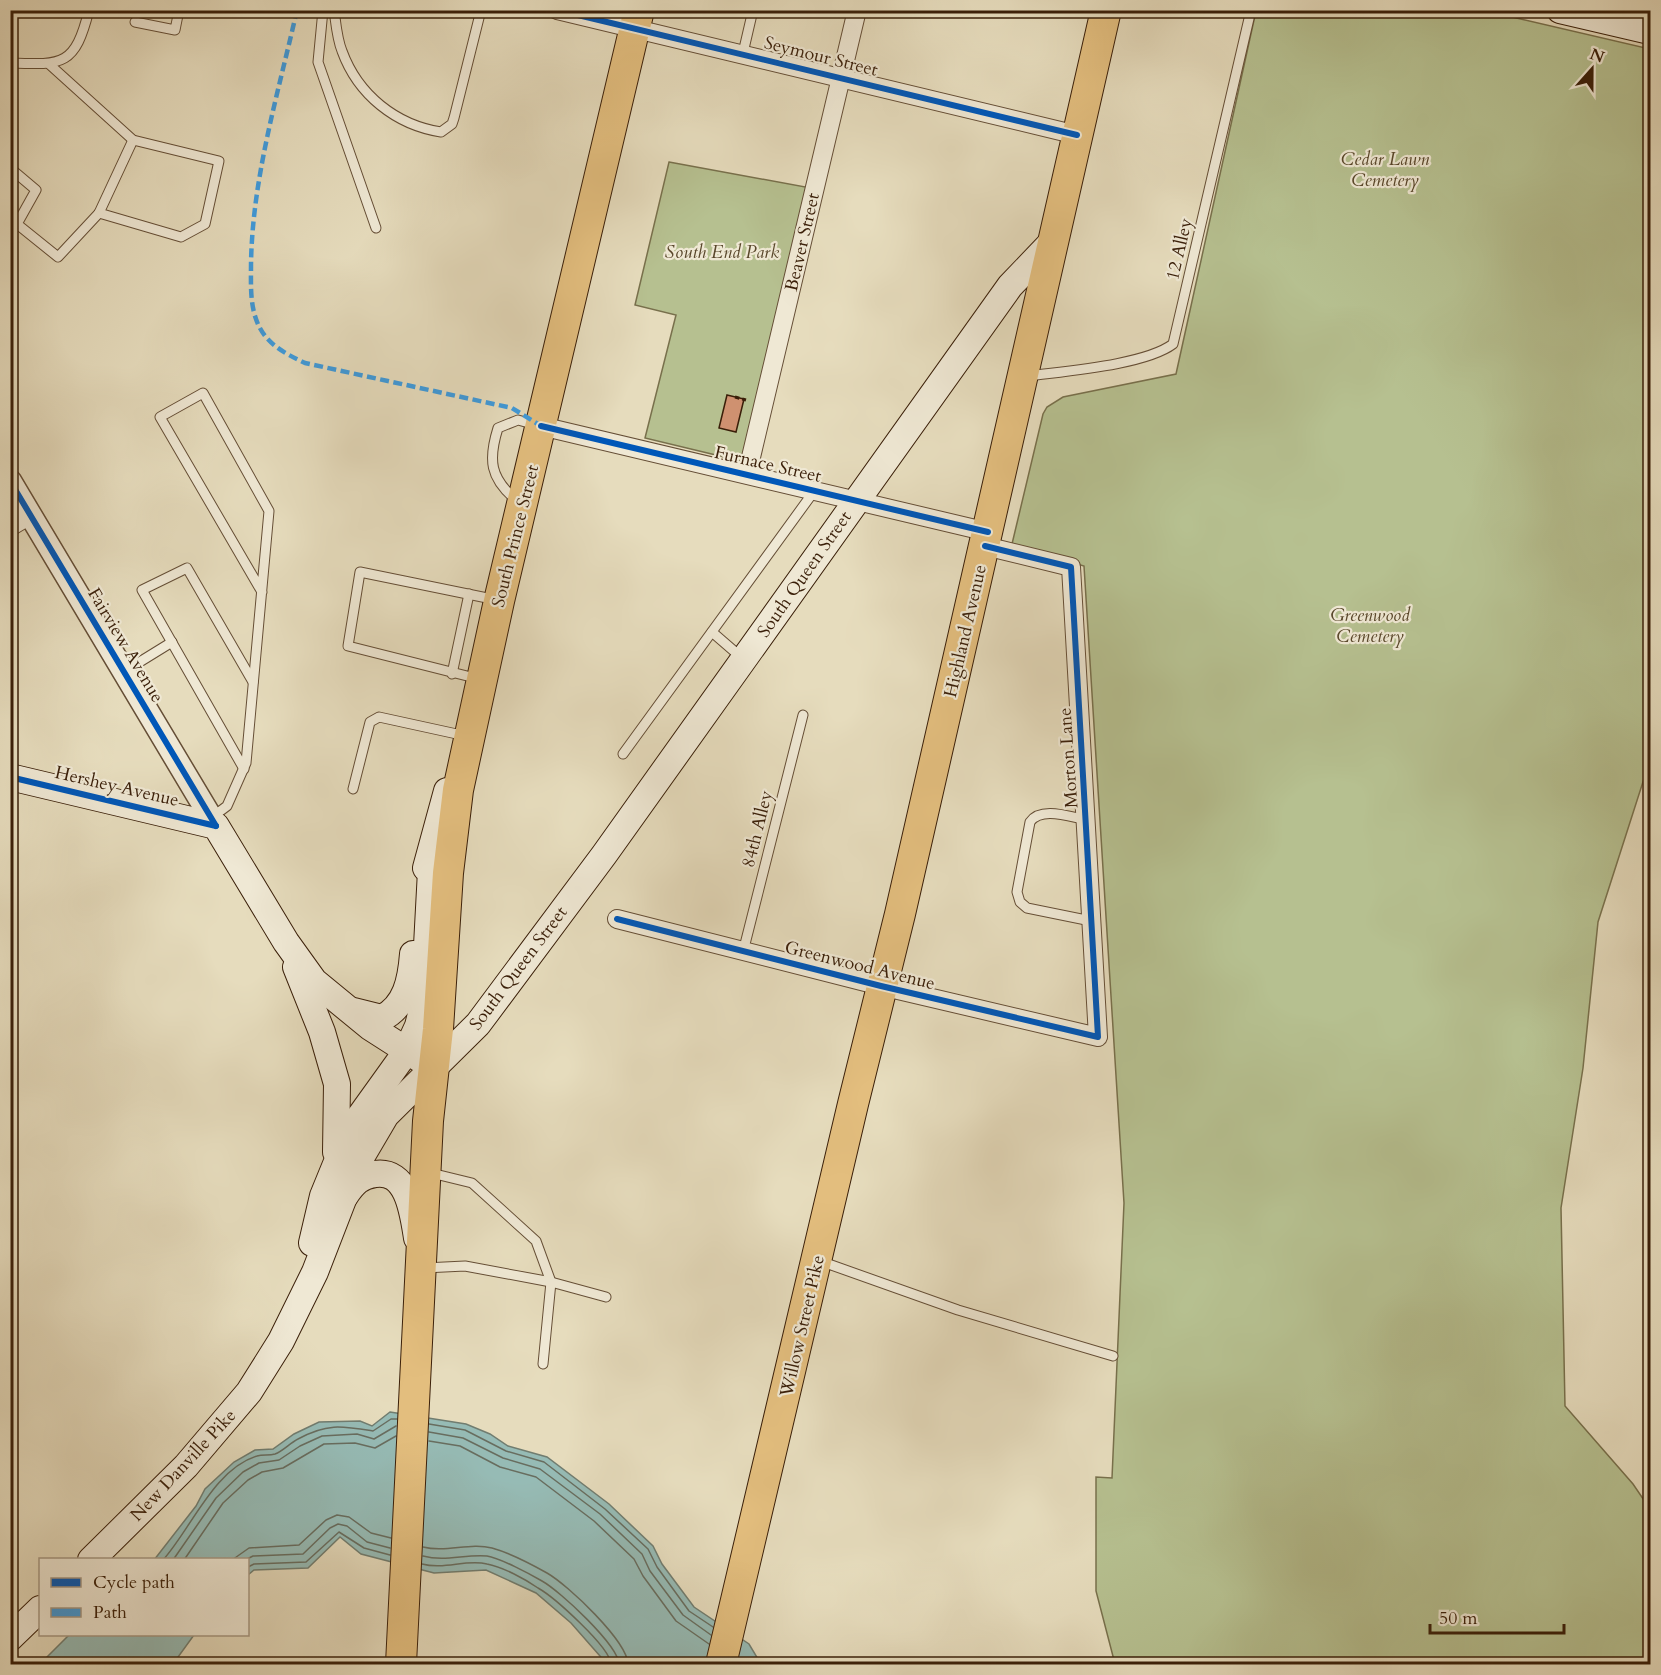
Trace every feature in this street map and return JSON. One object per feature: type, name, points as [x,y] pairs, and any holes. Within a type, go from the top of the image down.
[{"type":"highway","points":[[1054,240],[1106,10]]},
{"type":"highway","name":"South Prince Street","points":[[434,1068],[448,873],[468,737],[467,677],[499,601],[636,20]]},
{"type":"highway","name":"Highland Avenue","points":[[881,986],[900,914],[1054,240]]},
{"type":"highway","name":"Willow Street Pike","points":[[721,1665],[881,986]]},
{"type":"highway","points":[[402,1652],[425,1172],[434,1068]]},
{"type":"main road","points":[[1560,10],[1650,31]]},
{"type":"main road","name":"South Queen Street","points":[[434,1068],[478,1024],[604,855],[1010,286],[1054,240]]},
{"type":"main road","points":[[345,1008],[382,1018],[394,1012],[401,1001],[411,976],[419,891],[432,852],[449,783],[468,737]]},
{"type":"main road","name":"Hershey Avenue","points":[[10,777],[213,822]]},
{"type":"main road","name":"Fairview Avenue","points":[[213,822],[286,942],[314,981],[345,1008],[406,1052],[434,1068]]},
{"type":"main road","name":"New Danville Pike","points":[[300,1299],[323,1196],[335,1162],[350,1130],[406,1052],[418,1026],[424,1002],[432,852]]},
{"type":"main road","points":[[286,942],[321,1032],[337,1084],[335,1162]]},
{"type":"main road","name":"New Danville Pike","points":[[93,1558],[186,1466],[230,1418],[281,1341],[315,1272],[356,1166],[386,1115],[434,1068]]},
{"type":"main road","points":[[342,1201],[361,1177],[383,1173],[396,1177],[405,1188],[421,1268]]},
{"type":"main road","points":[[10,1638],[39,1610]]},
{"type":"street","name":"Seymour Street","points":[[557,10],[636,20],[743,53],[1077,135]]},
{"type":"street","name":"Beaver Street","points":[[747,474],[857,10]]},
{"type":"street","name":"Furnace Street","points":[[541,426],[857,500],[986,539]]},
{"type":"street","name":"Fairview Avenue","points":[[10,481],[213,822]]},
{"type":"street","points":[[10,527],[30,515]]},
{"type":"street","name":"Morton Lane","points":[[986,539],[1071,567],[1098,1037]]},
{"type":"street","name":"Greenwood Avenue","points":[[617,919],[881,986],[1098,1037]]},
{"type":"lane","points":[[10,63],[61,62],[72,53],[85,28],[89,10]]},
{"type":"lane","points":[[135,22],[175,30],[179,10]]},
{"type":"lane","points":[[323,10],[318,62],[376,228]]},
{"type":"lane","points":[[334,10],[342,52],[368,96],[402,121],[441,132],[452,124],[482,10]]},
{"type":"lane","points":[[743,53],[753,10]]},
{"type":"lane","name":"12 Alley","points":[[1023,376],[1082,369],[1162,352],[1173,344],[1251,10]]},
{"type":"lane","points":[[49,64],[133,140],[219,161],[205,224],[181,237],[99,213]]},
{"type":"lane","points":[[10,168],[36,190],[17,224],[58,257],[99,213],[133,140]]},
{"type":"lane","points":[[213,822],[227,806],[244,769],[269,511],[203,393],[160,417],[261,592]]},
{"type":"lane","points":[[523,506],[494,476],[492,448],[498,428],[518,420],[541,426]]},
{"type":"lane","points":[[623,754],[814,490]]},
{"type":"lane","points":[[244,769],[142,590],[187,568],[253,682]]},
{"type":"lane","points":[[469,594],[467,677],[348,646],[360,572],[469,594],[499,601]]},
{"type":"lane","points":[[712,632],[744,659]]},
{"type":"lane","points":[[124,671],[172,642]]},
{"type":"lane","name":"84th Alley","points":[[743,952],[803,715]]},
{"type":"lane","points":[[352,789],[370,722],[379,717],[468,737]]},
{"type":"lane","points":[[1087,820],[1041,813],[1034,817],[1030,822],[1017,892],[1020,902],[1027,908],[1091,921]]},
{"type":"lane","points":[[425,1172],[472,1183],[536,1241],[551,1282],[543,1364]]},
{"type":"lane","points":[[818,1260],[958,1310],[1113,1356]]},
{"type":"lane","points":[[421,1268],[465,1266],[551,1282],[606,1297]]},
{"type":"path","points":[[735,397],[754,402]]},
{"type":"green space","name":"Greenwood Cemetery","points":[[1256,11],[1486,11],[1650,49],[1650,760],[1598,922],[1583,1068],[1561,1208],[1565,1406],[1633,1484],[1650,1509],[1650,1664],[1115,1664],[1096,1591],[1096,1477],[1112,1478],[1124,1203],[1084,566],[1012,544],[1043,414],[1047,407],[1063,397],[1176,374]]},
{"type":"green space","name":"South End Park","points":[[669,162],[811,188],[745,462],[645,438],[676,315],[635,305]]},
{"type":"water","points":[[390,1412],[466,1424],[490,1434],[508,1446],[547,1457],[609,1504],[653,1546],[662,1564],[694,1607],[749,1644],[761,1664],[607,1664],[571,1623],[536,1593],[486,1570],[434,1573],[361,1554],[340,1537],[308,1568],[254,1570],[249,1574],[249,1558],[156,1558],[196,1506],[205,1489],[234,1462],[255,1450],[273,1449],[294,1434],[319,1422],[360,1421],[372,1426]]},
{"type":"water","points":[[68,1636],[193,1636],[173,1664],[40,1664]]},
{"type":"building","points":[[727,395],[744,399],[736,432],[719,428]]},
{"type":"marked path","points":[[297,10],[267,137],[252,233],[253,306],[256,319],[264,335],[276,346],[305,363],[512,408],[541,426]]},
{"type":"cycle path","points":[[557,10],[1077,135]]},
{"type":"cycle path","points":[[541,426],[988,532]]},
{"type":"cycle path","points":[[10,481],[216,826]]},
{"type":"cycle path","points":[[617,919],[881,986],[1098,1037],[1071,567],[985,546]]},
{"type":"cycle path","points":[[10,777],[216,826]]},
{"type":"park label","name":"Cedar Lawn Cemetery","points":[[1385,169]]}]
